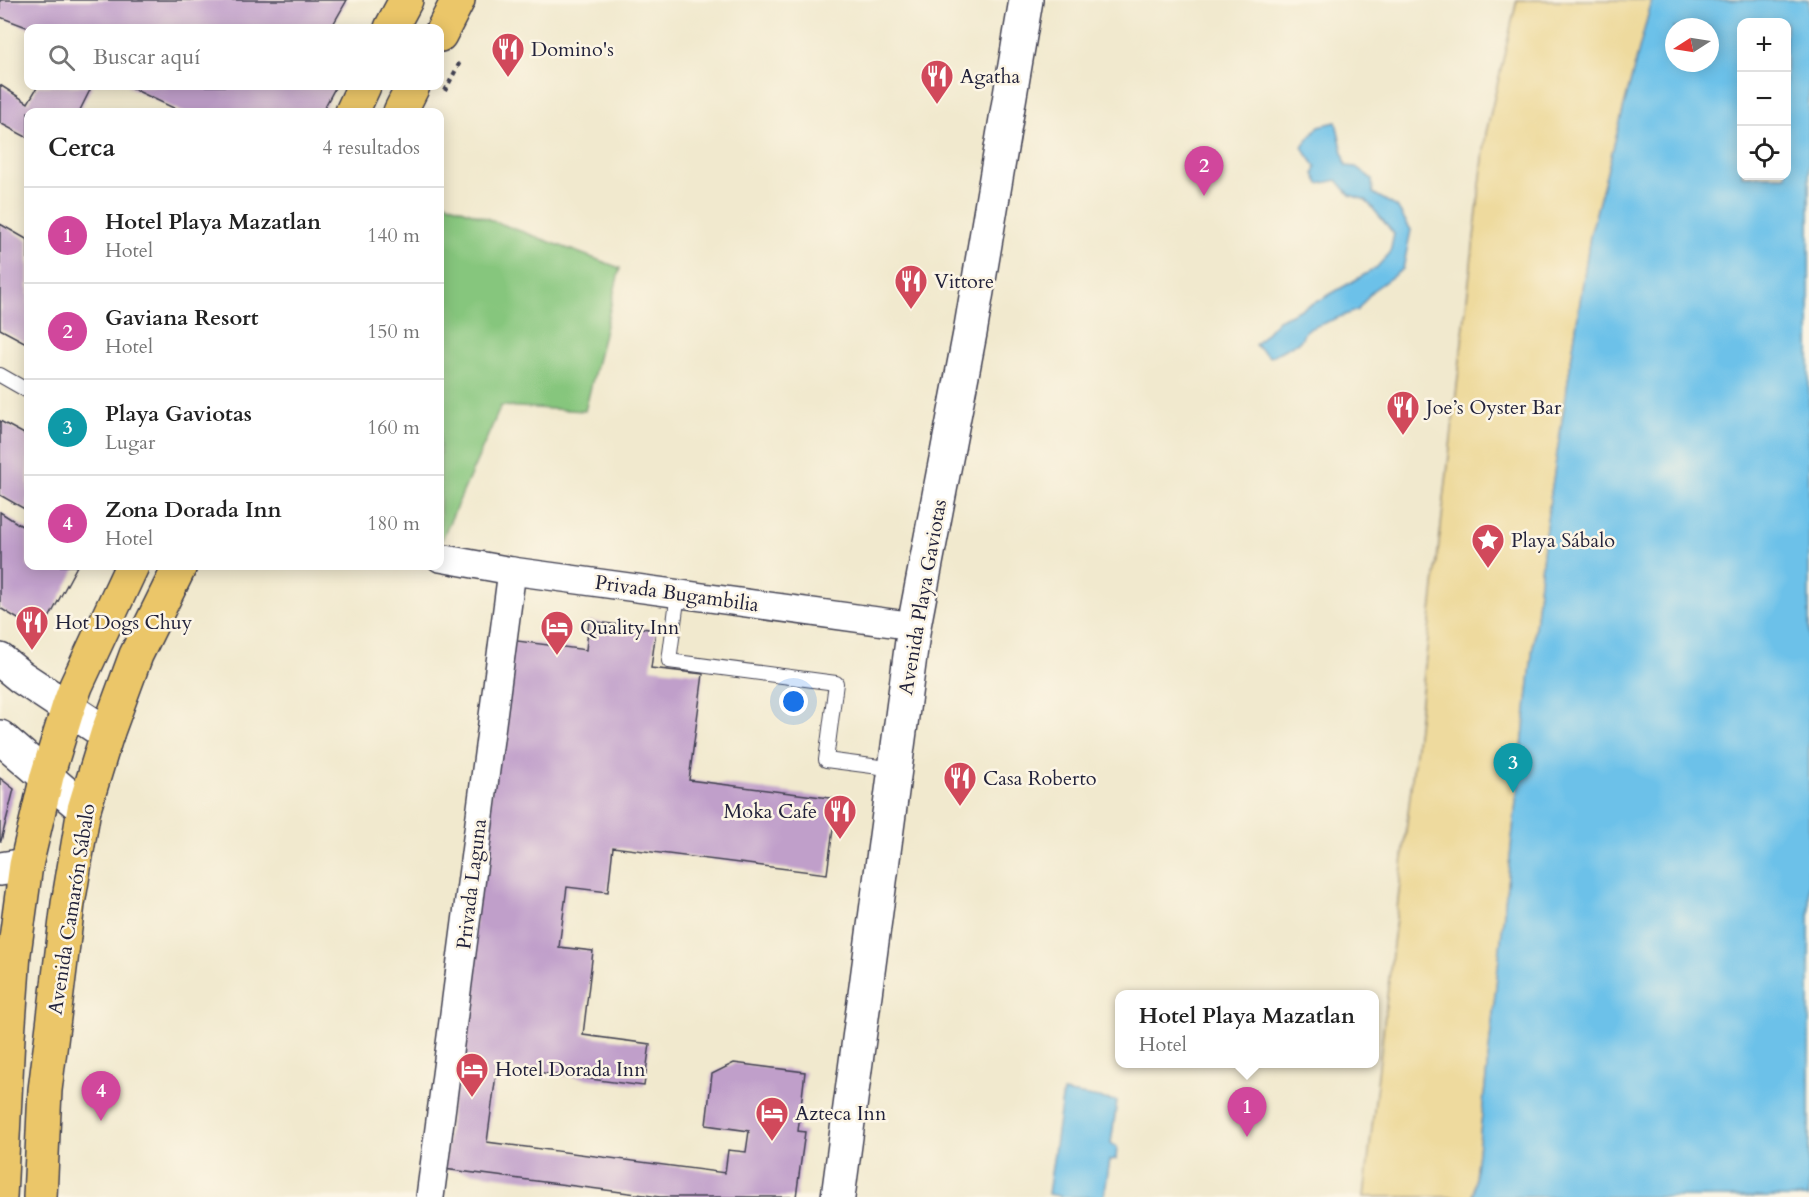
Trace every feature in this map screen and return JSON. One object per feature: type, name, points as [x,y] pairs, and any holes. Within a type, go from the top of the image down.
[{"type":"main road","points":[[394,24],[406,0]]},
{"type":"main road","points":[[444,27],[458,0]]},
{"type":"main road","points":[[354,108],[362,90]]},
{"type":"main road","points":[[402,108],[411,90]]},
{"type":"main road","points":[[0,1197],[14,953],[13,867],[47,776],[76,686],[130,570]]},
{"type":"main road","name":"Avenida Camarón Sábalo","points":[[40,1197],[45,1090],[68,904],[84,809],[107,734],[136,655],[178,570]]},
{"type":"street","name":"Avenida Playa Gaviotas","points":[[838,1197],[914,626],[970,333],[1026,0]]},
{"type":"street","name":"Privada Bugambilia","points":[[444,559],[512,571],[914,626]]},
{"type":"street","name":"Privada Laguna","points":[[430,1197],[512,571]]},
{"type":"street","points":[[0,660],[21,677],[107,734]]},
{"type":"street","points":[[0,737],[84,809]]},
{"type":"lane","points":[[0,375],[24,389]]},
{"type":"lane","points":[[678,593],[669,662],[836,683],[826,760],[895,769]]},
{"type":"green space","points":[[444,202],[620,268],[585,411],[501,406],[444,535]]},
{"type":"sand","name":"Playa Sábalo","points":[[1517,0],[1652,0],[1590,236],[1546,526],[1473,1197],[1364,1197],[1379,1068],[1486,133]]},
{"type":"water","points":[[1652,0],[1809,0],[1809,1197],[1473,1197],[1546,526],[1590,236]]},
{"type":"water","points":[[1336,122],[1346,166],[1356,167],[1372,179],[1373,193],[1397,207],[1411,230],[1403,269],[1372,291],[1358,310],[1306,330],[1300,341],[1270,357],[1255,345],[1278,320],[1322,299],[1376,268],[1390,253],[1394,234],[1366,200],[1350,195],[1337,180],[1319,184],[1314,174],[1316,167],[1302,147],[1319,126]]},
{"type":"water","points":[[1063,1092],[1117,1101],[1111,1143],[1117,1147],[1116,1159],[1110,1160],[1104,1197],[1066,1197],[1048,1194]]},
{"type":"building","points":[[0,0],[347,0],[333,24],[24,24],[24,26],[0,17]]},
{"type":"building","points":[[0,85],[28,103],[36,90],[90,90],[81,108],[24,108],[24,136],[0,123]]},
{"type":"building","points":[[135,90],[334,90],[324,108],[174,108]]},
{"type":"building","points":[[0,224],[24,238],[24,342],[0,329]]},
{"type":"building","points":[[0,421],[24,434],[24,509],[0,495]]},
{"type":"building","points":[[0,512],[24,527],[24,570],[75,570],[41,633],[0,608]]},
{"type":"building","points":[[589,621],[656,630],[651,668],[703,674],[689,780],[837,799],[827,874],[613,847],[608,892],[567,887],[559,947],[593,951],[583,1035],[650,1044],[644,1086],[497,1067],[487,1142],[725,1173],[728,1150],[746,1152],[749,1131],[706,1125],[712,1074],[734,1063],[805,1072],[798,1131],[805,1132],[796,1197],[660,1197],[444,1169],[510,640],[586,650]]},
{"type":"building","points":[[0,778],[14,789],[1,841],[0,841]]},
{"type":"place","name":"Domino's","points":[[508,78]]},
{"type":"place","name":"Agatha","points":[[937,105]]},
{"type":"place","name":"Gaviana Resort","points":[[1204,196]]},
{"type":"place","name":"Vittore","points":[[911,310]]},
{"type":"place","name":"Joe’s Oyster Bar","points":[[1403,436]]},
{"type":"place","name":"Playa Sábalo","points":[[1488,569]]},
{"type":"place","name":"Hot Dogs Chuy","points":[[32,651]]},
{"type":"place","name":"Quality Inn","points":[[557,656]]},
{"type":"place","name":"Playa Gaviotas","points":[[1513,793]]},
{"type":"place","name":"Casa Roberto","points":[[960,807]]},
{"type":"place","name":"Moka Cafe","points":[[840,840]]},
{"type":"place","name":"Hotel Dorada Inn","points":[[472,1098]]},
{"type":"place","name":"Zona Dorada Inn","points":[[101,1121]]},
{"type":"place","name":"Hotel Playa Mazatlan","points":[[1247,1137]]},
{"type":"place","name":"Azteca Inn","points":[[772,1142]]}]
